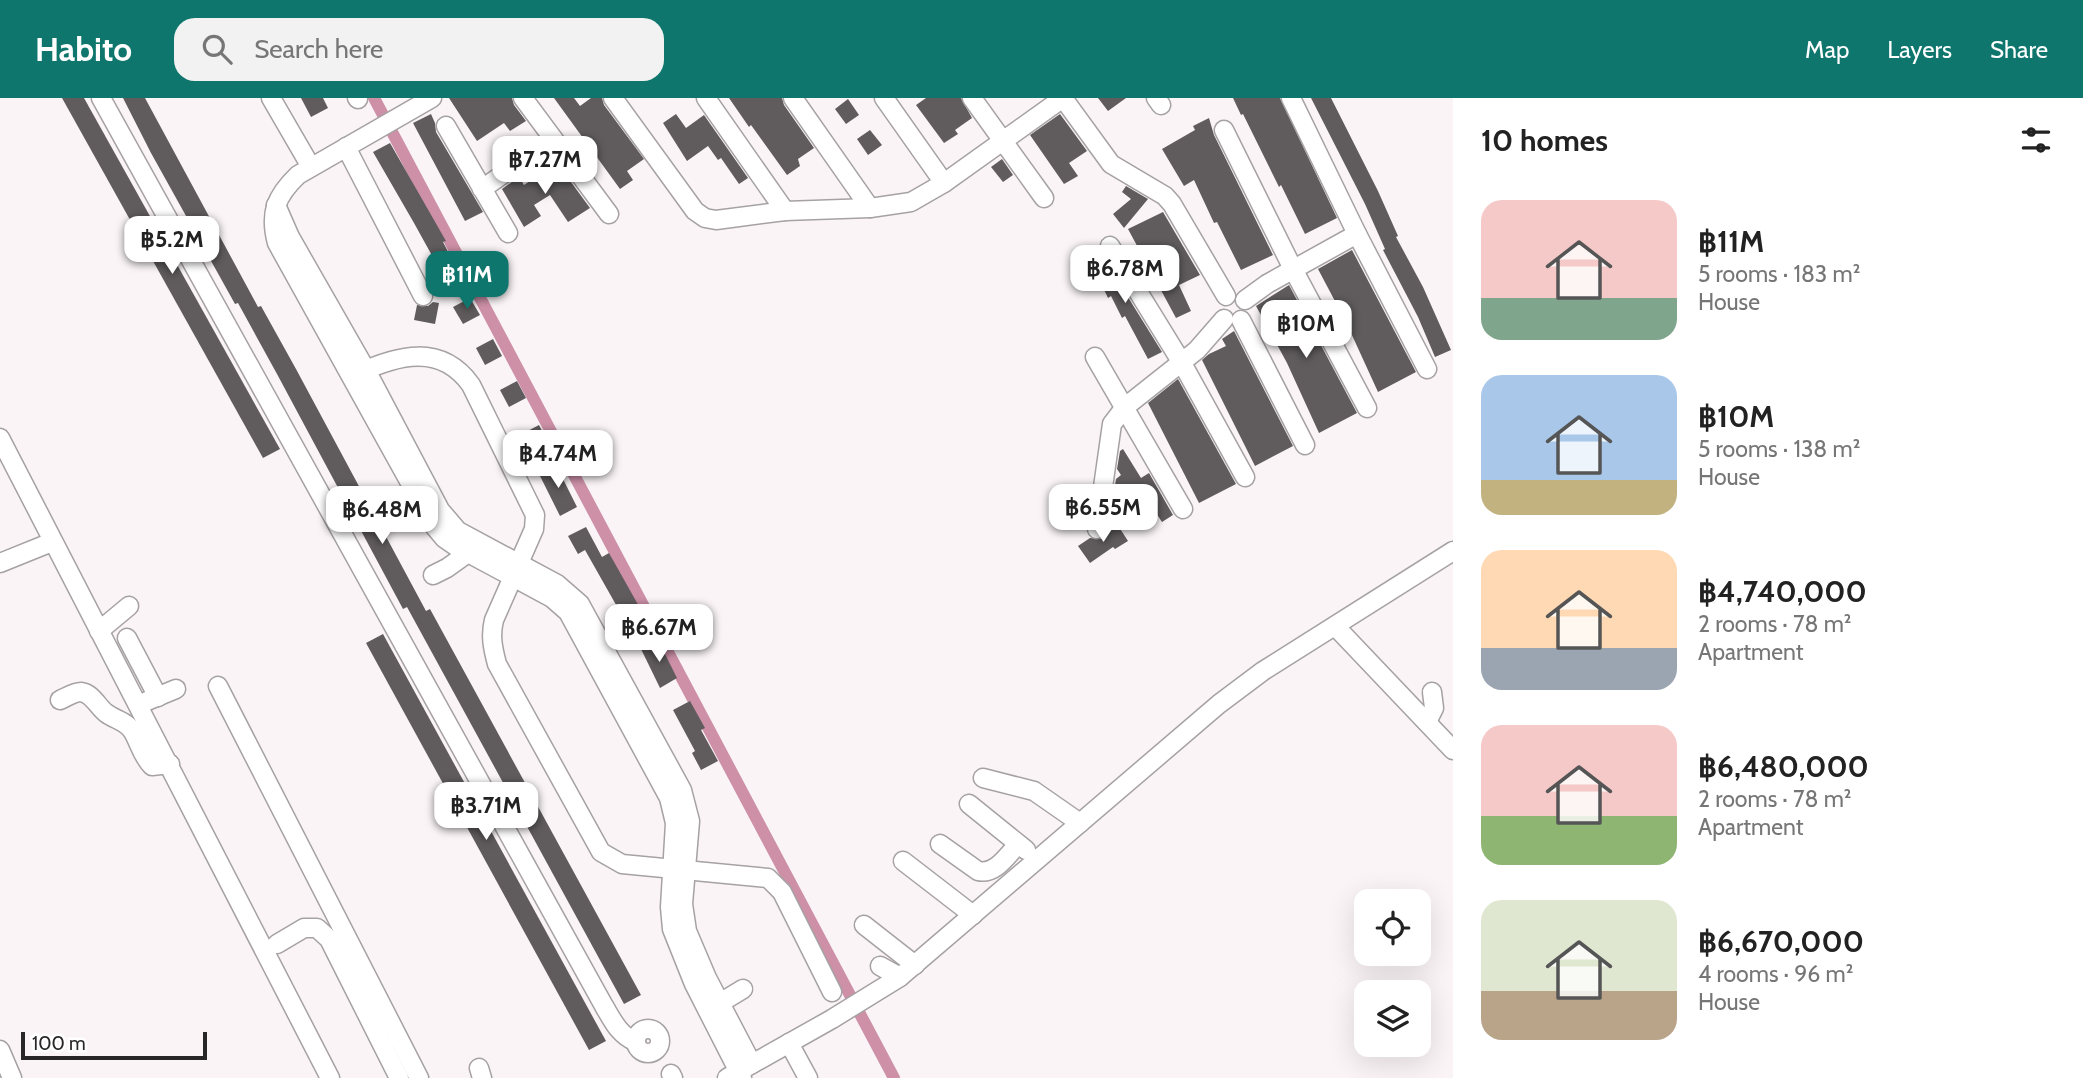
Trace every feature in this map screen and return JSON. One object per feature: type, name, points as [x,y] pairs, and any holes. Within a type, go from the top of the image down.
[{"type":"street","points":[[101,98],[604,1006],[625,1038],[636,1042],[642,1051],[652,1053],[666,1066]]},
{"type":"street","points":[[271,98],[311,167]]},
{"type":"street","points":[[432,98],[298,175],[285,188],[276,205],[434,526],[444,538],[468,553],[515,571]]},
{"type":"street","points":[[523,98],[609,214]]},
{"type":"street","points":[[613,98],[699,215],[716,220],[785,211],[870,208],[911,202],[944,183],[1063,98],[1104,158],[1165,196],[1226,296]]},
{"type":"street","points":[[706,98],[785,211]]},
{"type":"street","points":[[793,98],[870,208]]},
{"type":"street","points":[[884,98],[944,183]]},
{"type":"street","points":[[972,98],[1044,198]]},
{"type":"street","points":[[1291,98],[1427,369]]},
{"type":"street","points":[[446,125],[508,233]]},
{"type":"street","points":[[1224,130],[1293,269],[1367,408]]},
{"type":"street","points":[[482,188],[553,139]]},
{"type":"street","points":[[346,147],[423,296]]},
{"type":"street","points":[[1245,300],[1293,269],[1357,234]]},
{"type":"street","points":[[1110,246],[1182,363],[1245,477]]},
{"type":"street","points":[[1097,529],[1112,424],[1125,407],[1233,319],[1248,309],[1245,300],[1234,294],[1226,296],[1219,309],[1233,319],[1305,445]]},
{"type":"street","points":[[358,374],[385,361],[419,357],[435,359],[464,375],[471,385],[535,515],[536,523],[491,632],[497,664],[601,852],[622,864],[768,878],[776,884],[832,992]]},
{"type":"street","points":[[1095,357],[1183,509]]},
{"type":"street","points":[[358,374],[450,523],[568,612],[669,798],[675,822],[679,868],[671,929],[701,981],[740,1073]]},
{"type":"street","points":[[0,438],[330,1078]]},
{"type":"street","points":[[0,563],[52,542]]},
{"type":"street","points":[[433,575],[468,553]]},
{"type":"street","points":[[740,1073],[900,977],[1219,704],[1263,671],[1451,559]]},
{"type":"street","points":[[100,631],[129,606]]},
{"type":"street","points":[[1335,626],[1453,750]]},
{"type":"street","points":[[127,638],[158,697]]},
{"type":"street","points":[[218,686],[419,1078]]},
{"type":"street","points":[[138,704],[176,689]]},
{"type":"street","points":[[60,700],[74,693],[84,692],[108,715],[127,724],[152,766],[170,764]]},
{"type":"street","points":[[1427,722],[1434,708],[1432,692]]},
{"type":"street","points":[[983,778],[1034,791],[1080,823]]},
{"type":"street","points":[[969,804],[1037,859]]},
{"type":"street","points":[[940,844],[983,873],[996,867],[1018,844]]},
{"type":"street","points":[[903,861],[973,915]]},
{"type":"street","points":[[864,925],[915,965]]},
{"type":"street","points":[[277,944],[304,928],[317,928],[329,939],[399,1078]]},
{"type":"street","points":[[880,966],[900,977]]},
{"type":"street","points":[[701,981],[720,1003],[740,1073]]},
{"type":"street","points":[[720,1003],[743,989]]},
{"type":"street","points":[[789,1043],[808,1078]]},
{"type":"street","points":[[0,1050],[12,1078]]},
{"type":"building","points":[[62,98],[84,98],[280,449],[263,458]]},
{"type":"building","points":[[123,98],[145,98],[258,307],[261,306],[296,369],[426,611],[430,609],[641,995],[624,1004],[407,607],[403,609],[277,374],[238,303],[235,304]]},
{"type":"building","points":[[301,98],[323,98],[328,108],[311,117]]},
{"type":"building","points":[[449,98],[512,98],[526,121],[510,131],[504,123],[477,141]]},
{"type":"building","points":[[554,98],[574,98],[580,106],[591,98],[602,98],[604,105],[644,159],[627,171],[633,180],[620,189]]},
{"type":"building","points":[[729,98],[782,98],[814,148],[798,159],[800,166],[787,175]]},
{"type":"building","points":[[926,98],[961,98],[972,118],[955,130],[958,134],[944,143],[916,105]]},
{"type":"building","points":[[1098,98],[1126,98],[1108,111]]},
{"type":"building","points":[[1233,98],[1280,98],[1337,218],[1305,234]]},
{"type":"building","points":[[1311,98],[1331,98],[1378,191],[1398,236],[1396,237],[1423,287],[1451,350],[1435,357],[1418,317],[1383,250],[1385,249],[1365,204]]},
{"type":"building","points":[[848,99],[859,115],[846,124],[835,109]]},
{"type":"building","points":[[431,114],[436,132],[483,212],[465,221],[413,123]]},
{"type":"building","points":[[676,114],[686,128],[704,115],[748,178],[739,184],[721,158],[718,160],[708,146],[687,161],[663,123]]},
{"type":"building","points":[[1060,114],[1087,151],[1069,163],[1078,176],[1064,184],[1030,135]]},
{"type":"building","points":[[1209,118],[1214,135],[1273,255],[1241,270],[1217,222],[1214,223],[1194,180],[1184,186],[1162,149],[1195,130],[1193,126]]},
{"type":"building","points":[[870,130],[882,145],[868,155],[857,139]]},
{"type":"building","points":[[390,143],[446,241],[443,242],[458,271],[441,280],[432,263],[435,261],[373,152]]},
{"type":"building","points":[[1002,159],[1013,175],[1003,182],[991,167]]},
{"type":"building","points":[[557,163],[590,208],[568,222],[550,195],[534,205],[541,216],[524,227],[502,189],[519,177],[524,185]]},
{"type":"building","points":[[1126,186],[1148,199],[1124,228],[1113,214],[1131,199],[1122,192]]},
{"type":"building","points":[[1163,212],[1200,275],[1179,285],[1191,311],[1176,318],[1128,229]]},
{"type":"building","points":[[1099,247],[1162,352],[1148,359],[1125,316],[1122,318],[1111,296],[1108,298],[1100,281],[1103,279],[1089,252]]},
{"type":"building","points":[[1352,250],[1416,372],[1378,392],[1318,269]]},
{"type":"building","points":[[1289,285],[1357,413],[1319,433],[1287,363],[1256,306]]},
{"type":"building","points":[[470,298],[480,315],[463,324],[453,307]]},
{"type":"building","points":[[433,302],[439,303],[435,324],[414,320],[417,305],[428,306]]},
{"type":"building","points":[[1234,331],[1293,446],[1255,466],[1202,360],[1226,346],[1222,339]]},
{"type":"building","points":[[493,339],[502,356],[485,365],[476,348]]},
{"type":"building","points":[[1178,379],[1236,484],[1199,503],[1148,403]]},
{"type":"building","points":[[517,381],[526,398],[509,407],[500,390]]},
{"type":"building","points":[[539,425],[548,442],[531,451],[522,434]]},
{"type":"building","points":[[1123,449],[1141,478],[1149,473],[1173,515],[1162,522],[1152,507],[1130,521],[1114,491],[1116,479],[1121,475],[1117,469],[1120,451]]},
{"type":"building","points":[[556,465],[577,507],[560,516],[539,474]]},
{"type":"building","points":[[1117,524],[1128,541],[1115,549],[1113,547],[1090,563],[1078,546],[1090,538],[1102,539],[1108,529]]},
{"type":"building","points":[[586,527],[602,557],[609,553],[645,617],[628,626],[585,550],[578,554],[568,536]]},
{"type":"building","points":[[383,634],[606,1041],[589,1050],[366,643]]},
{"type":"building","points":[[658,640],[677,678],[660,688],[641,649]]},
{"type":"building","points":[[690,701],[705,728],[701,730],[718,761],[701,770],[692,753],[695,751],[673,710]]},
{"type":"waterway","points":[[374,98],[894,1078]]}]
